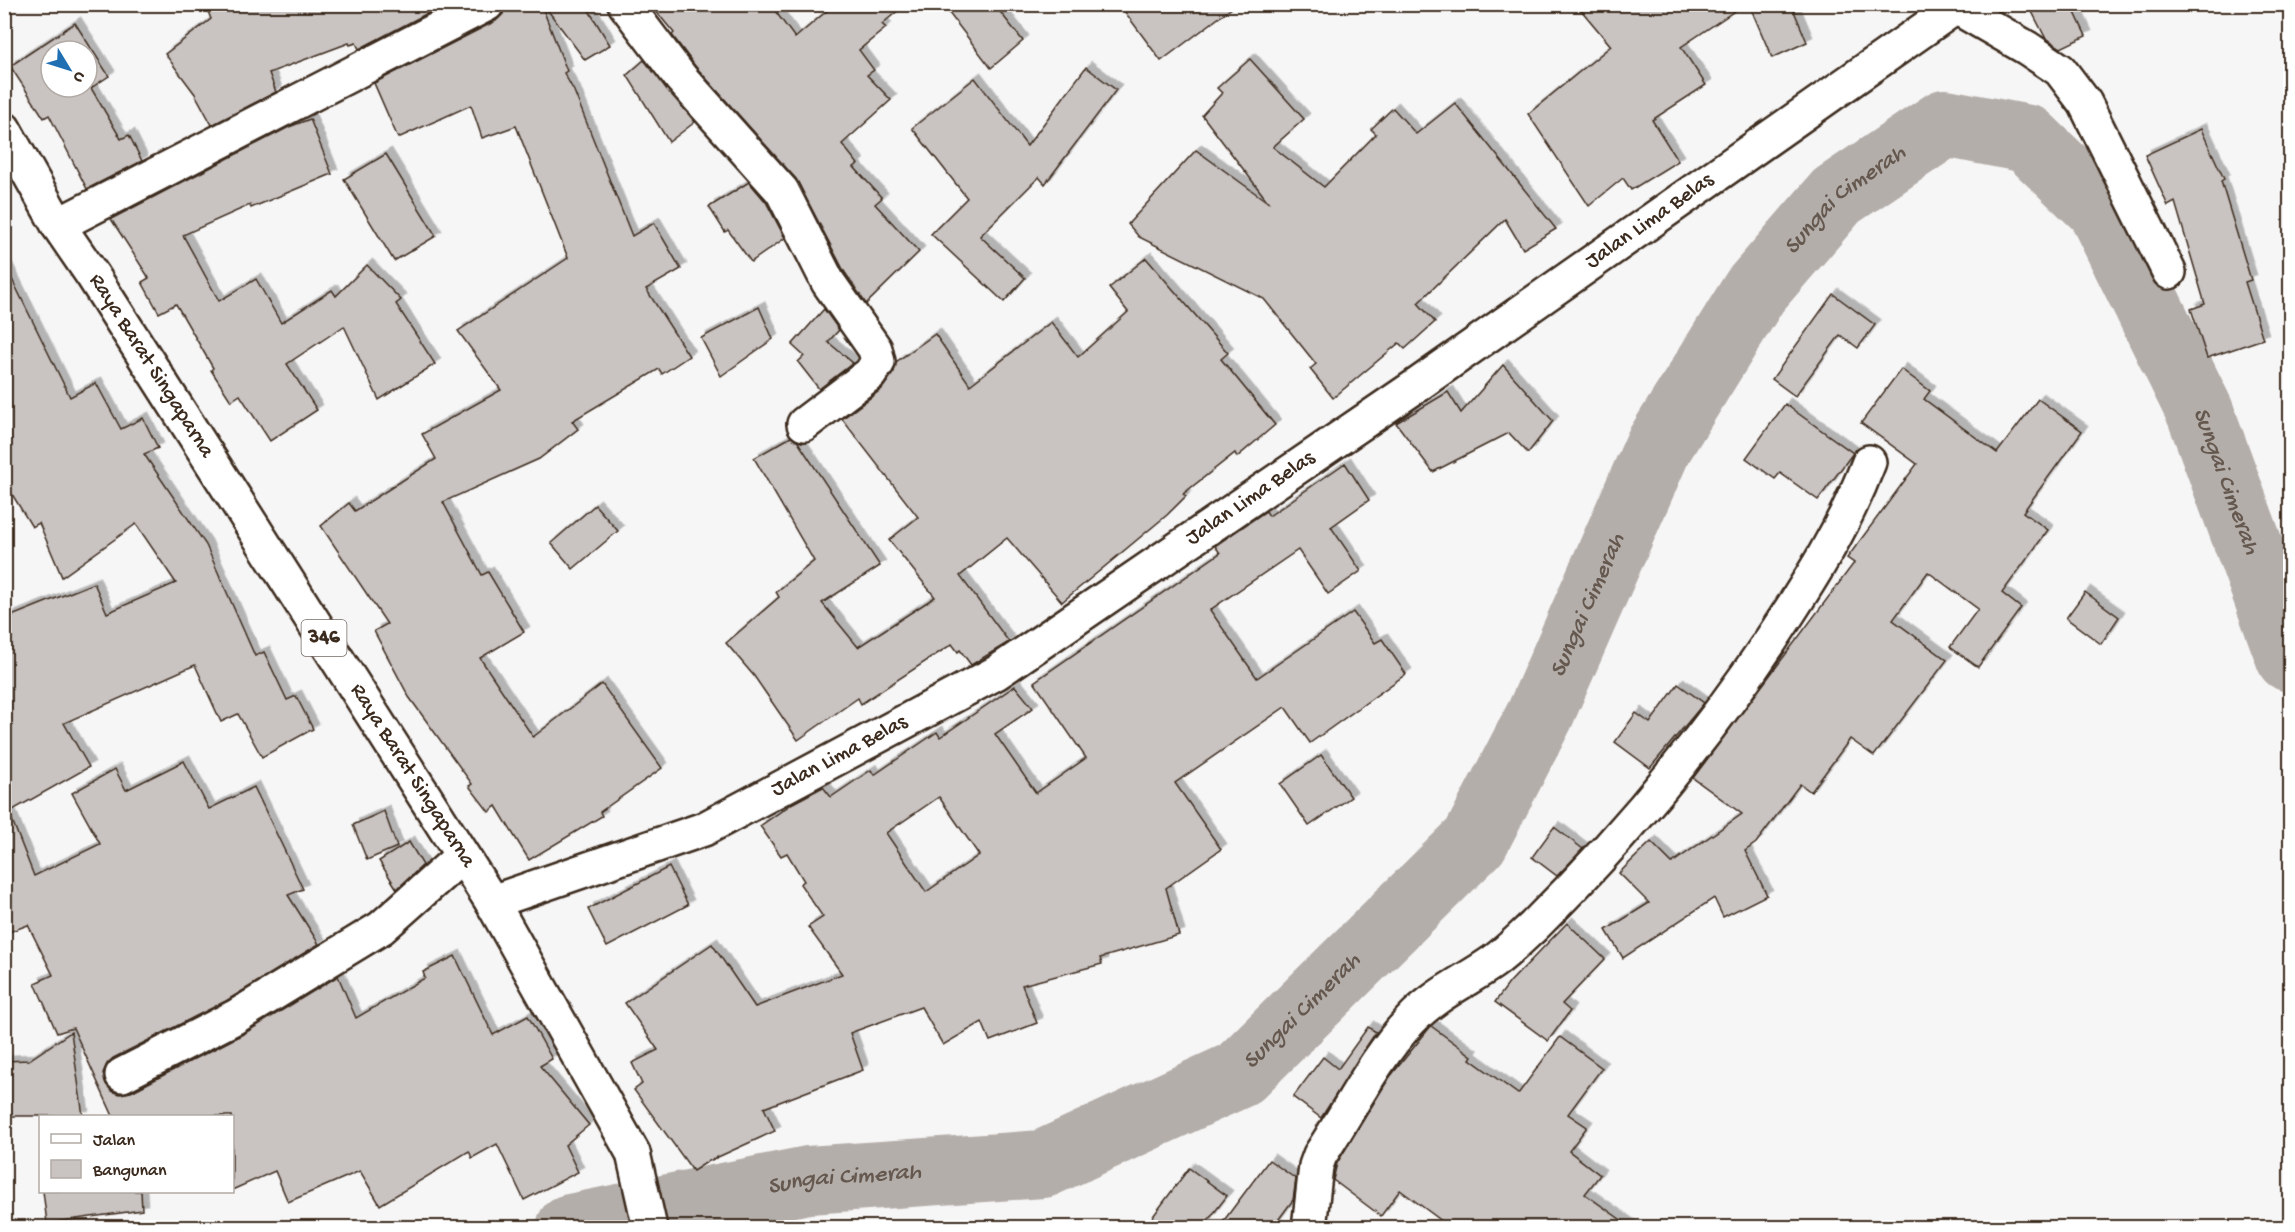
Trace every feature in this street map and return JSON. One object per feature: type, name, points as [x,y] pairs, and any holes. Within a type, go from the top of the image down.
[{"type":"street","points":[[58,225],[487,4]]},
{"type":"street","points":[[625,4],[681,78],[782,191],[828,282],[875,349],[878,362],[870,374],[804,424]]},
{"type":"street","points":[[1958,6],[2060,70],[2085,103],[2169,272]]},
{"type":"street","name":"Jalan Lima Belas","points":[[492,902],[704,829],[996,673],[1413,388],[1958,6]]},
{"type":"street","name":"Raya Barat Singaparna","points":[[4,129],[58,225],[93,276],[492,902],[633,1153],[650,1227]]},
{"type":"street","points":[[1309,1227],[1314,1176],[1320,1155],[1377,1064],[1412,1019],[1447,991],[1494,961],[1533,927],[1656,795],[1742,684],[1821,566],[1851,510],[1869,462]]},
{"type":"street","points":[[123,1075],[236,1017],[381,927],[462,856]]},
{"type":"building","points":[[205,4],[445,4],[359,49],[356,43],[350,45],[349,43],[269,73],[276,92],[212,125],[195,94],[165,54],[211,19]]},
{"type":"building","points":[[506,4],[541,4],[567,71],[564,73],[574,91],[632,236],[654,223],[681,269],[646,289],[689,356],[662,374],[659,369],[572,421],[578,429],[539,459],[443,502],[482,575],[488,572],[524,632],[480,658],[533,737],[602,684],[662,768],[600,812],[602,816],[529,860],[496,806],[489,812],[469,786],[472,784],[409,697],[374,631],[387,624],[321,526],[349,503],[355,511],[436,459],[422,434],[501,390],[458,331],[568,258],[516,126],[482,138],[471,105],[398,138],[374,83],[496,21],[503,14]]},
{"type":"building","points":[[543,4],[585,4],[610,45],[585,60]]},
{"type":"building","points":[[650,4],[770,4],[795,38],[835,4],[906,4],[882,24],[886,28],[859,50],[874,70],[867,75],[891,100],[842,144],[858,164],[854,167],[882,198],[875,204],[919,252],[866,304],[844,271],[796,179],[695,66],[672,35],[674,33]]},
{"type":"building","points":[[942,4],[994,4],[1023,41],[991,68]]},
{"type":"building","points":[[1119,4],[1237,4],[1161,61]]},
{"type":"building","points":[[1576,4],[1745,4],[1681,47],[1706,85],[1652,120],[1678,161],[1631,190],[1623,178],[1589,206],[1528,114],[1611,46]]},
{"type":"building","points":[[1749,4],[1791,4],[1807,42],[1772,58]]},
{"type":"building","points":[[2028,4],[2071,4],[2086,36],[2061,48],[2045,37]]},
{"type":"building","points":[[75,23],[85,39],[51,39]]},
{"type":"building","points":[[39,47],[39,99],[97,99],[121,139],[129,135],[142,161],[87,189],[49,115],[44,118],[10,66]]},
{"type":"building","points":[[1250,59],[1304,119],[1273,147],[1324,187],[1376,134],[1371,129],[1393,108],[1416,134],[1455,103],[1556,229],[1523,249],[1505,219],[1418,303],[1435,322],[1405,349],[1399,343],[1333,398],[1310,369],[1316,364],[1264,299],[1139,237],[1128,224],[1196,150],[1269,203],[1202,115],[1222,93],[1217,88]]},
{"type":"building","points":[[99,60],[109,76],[99,83]]},
{"type":"building","points":[[644,60],[695,122],[669,142],[627,75]]},
{"type":"building","points":[[1086,67],[1116,90],[1045,184],[1039,177],[980,236],[1025,278],[1004,302],[931,234],[967,198],[912,128],[975,78],[1027,146]]},
{"type":"building","points":[[310,119],[332,174],[251,208],[250,205],[183,235],[219,301],[256,279],[281,323],[332,290],[336,296],[367,265],[401,300],[396,304],[435,364],[379,400],[344,326],[287,364],[317,410],[270,441],[240,395],[231,401],[211,370],[213,368],[176,304],[159,313],[142,282],[149,278],[111,219],[289,127]]},
{"type":"building","points":[[2201,129],[2224,179],[2221,181],[2251,280],[2245,282],[2263,339],[2207,358],[2191,309],[2205,304],[2175,202],[2168,206],[2145,155]]},
{"type":"building","points":[[386,154],[436,236],[394,261],[344,179]]},
{"type":"building","points":[[749,182],[766,202],[785,238],[751,262],[728,230],[725,232],[709,207]]},
{"type":"building","points":[[1146,258],[1228,353],[1221,359],[1275,425],[1237,457],[1235,453],[1183,494],[1186,496],[1167,515],[1062,602],[1007,538],[960,576],[1009,642],[971,665],[960,650],[958,652],[952,644],[861,704],[858,698],[798,740],[754,676],[726,643],[779,597],[776,592],[814,561],[754,458],[791,437],[798,442],[880,566],[822,603],[858,647],[935,597],[889,540],[918,517],[842,419],[882,389],[894,372],[896,362],[935,334],[970,385],[1051,322],[1078,357],[1128,312],[1109,288]]},
{"type":"building","points":[[4,263],[70,397],[96,383],[121,429],[143,418],[158,448],[144,454],[206,545],[255,656],[264,652],[287,700],[296,696],[313,729],[262,757],[238,714],[221,722],[195,665],[64,723],[89,767],[9,812],[34,876],[100,844],[72,793],[115,769],[126,790],[184,761],[209,809],[254,787],[303,889],[288,895],[319,944],[226,1001],[113,1058],[103,1073],[106,1084],[112,1091],[120,1094],[131,1092],[245,1033],[338,976],[356,1018],[425,978],[423,972],[455,956],[493,1035],[528,1016],[552,1059],[540,1066],[589,1125],[565,1145],[578,1172],[524,1200],[497,1144],[472,1158],[469,1151],[380,1205],[360,1171],[288,1202],[275,1171],[234,1189],[234,1115],[113,1115],[73,1028],[57,1033],[35,983],[53,975],[28,925],[4,934],[4,619],[94,583],[107,613],[176,583],[136,524],[62,577],[39,523],[32,527],[4,481]]},
{"type":"building","points":[[1833,294],[1875,325],[1858,348],[1840,335],[1795,396],[1772,379]]},
{"type":"building","points":[[759,307],[773,339],[721,376],[701,338]]},
{"type":"building","points":[[824,309],[839,330],[828,342],[853,363],[819,389],[798,362],[804,356],[792,345]]},
{"type":"building","points":[[1503,365],[1553,421],[1528,453],[1509,433],[1433,472],[1396,423],[1448,392],[1461,413]]},
{"type":"building","points":[[1901,369],[1930,391],[1924,399],[1997,453],[2038,399],[2082,431],[2023,512],[2048,530],[2002,593],[2021,608],[1978,667],[1950,647],[1978,609],[1928,572],[1893,620],[1947,660],[1874,756],[1850,739],[1811,792],[1800,784],[1756,843],[1745,851],[1767,895],[1723,917],[1714,898],[1623,958],[1606,930],[1649,903],[1619,873],[1651,842],[1672,863],[1742,814],[1693,778],[1854,563],[1847,558],[1917,464],[1861,423]]},
{"type":"building","points":[[1785,404],[1853,453],[1818,500],[1780,473],[1775,479],[1746,458]]},
{"type":"building","points":[[1345,463],[1369,500],[1331,527],[1361,571],[1328,594],[1298,550],[1210,610],[1257,678],[1353,612],[1375,643],[1382,639],[1406,674],[1310,743],[1285,707],[1175,783],[1221,849],[1166,888],[1179,935],[1100,958],[1102,964],[1022,985],[1037,1023],[990,1041],[982,1022],[943,1045],[921,1007],[850,1033],[863,1070],[764,1108],[775,1131],[707,1162],[693,1171],[634,1090],[642,1084],[632,1063],[658,1050],[625,1003],[712,944],[755,1007],[842,974],[808,927],[823,917],[800,884],[804,881],[787,853],[781,856],[760,826],[793,803],[823,787],[831,797],[871,770],[874,775],[937,732],[940,737],[1015,686],[1033,708],[995,734],[1036,793],[1086,758],[1034,682],[1220,553],[1215,546],[1266,511],[1269,516]],"holes":[[[939,797],[979,855],[926,892],[886,833]]]},
{"type":"building","points":[[595,505],[618,531],[573,569],[551,543]]},
{"type":"building","points":[[2085,592],[2119,617],[2101,644],[2066,618]]},
{"type":"building","points":[[1678,684],[1704,703],[1650,768],[1615,742],[1636,713],[1650,723]]},
{"type":"building","points":[[1321,755],[1351,797],[1309,826],[1280,784]]},
{"type":"building","points":[[384,811],[397,847],[367,860],[353,825]]},
{"type":"building","points":[[1554,827],[1583,849],[1557,876],[1532,857]]},
{"type":"building","points":[[409,842],[423,865],[397,889],[379,861]]},
{"type":"building","points":[[669,867],[688,905],[607,947],[588,909]]},
{"type":"building","points":[[1567,923],[1605,959],[1562,1004],[1570,1011],[1548,1041],[1495,1002],[1510,982]]},
{"type":"building","points":[[1431,1026],[1472,1056],[1470,1059],[1518,1094],[1560,1037],[1602,1068],[1568,1114],[1587,1127],[1569,1151],[1600,1175],[1585,1194],[1631,1227],[1450,1227],[1400,1190],[1381,1216],[1333,1180],[1337,1163],[1389,1078]]},
{"type":"building","points":[[1368,1027],[1376,1032],[1321,1118],[1293,1097],[1323,1057],[1338,1069]]},
{"type":"building","points":[[71,1032],[83,1115],[4,1116],[4,1061],[29,1060]]},
{"type":"building","points":[[1269,1160],[1296,1179],[1293,1200],[1273,1227],[1219,1227]]},
{"type":"building","points":[[1189,1168],[1227,1196],[1203,1227],[1145,1227]]},
{"type":"building","points":[[43,1193],[141,1193],[142,1210],[47,1223]]},
{"type":"waterway","name":"Sungai Cimerah","points":[[570,1228],[808,1180],[1043,1164],[1239,1074],[1475,841],[1540,715],[1658,447],[1755,291],[1837,196],[1945,123],[2028,139],[2100,208],[2200,412],[2290,658]]}]
